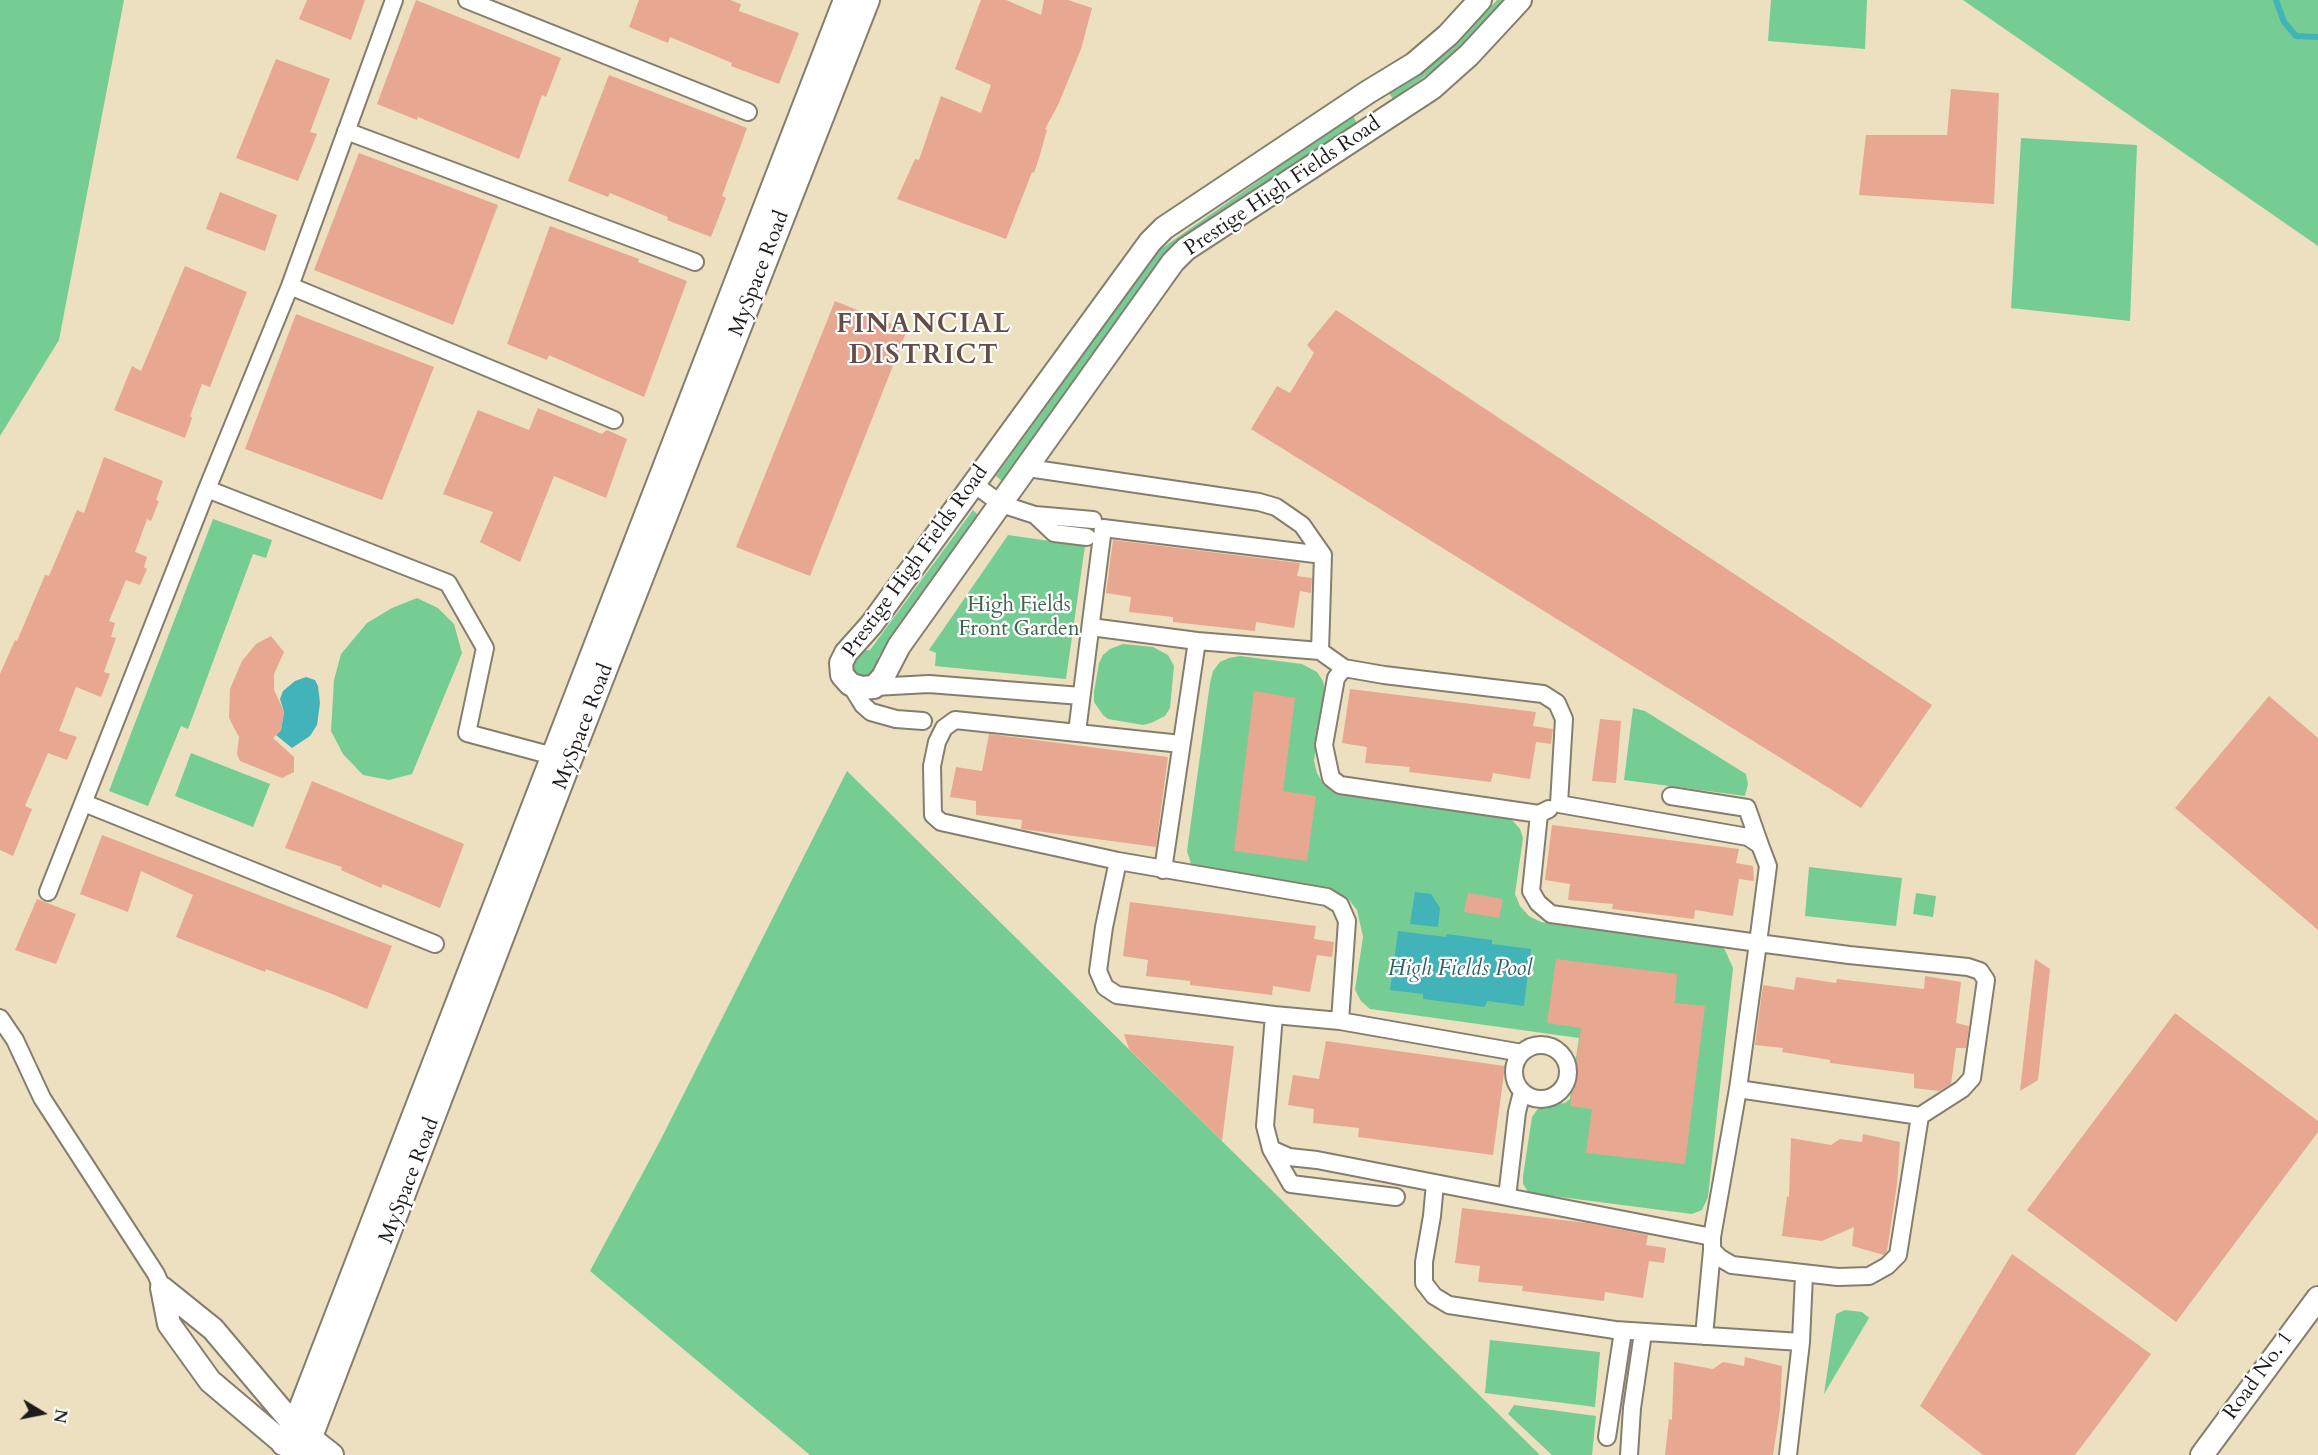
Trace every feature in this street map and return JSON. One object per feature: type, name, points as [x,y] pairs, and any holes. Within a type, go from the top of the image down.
[{"type":"street","points":[[48,892],[290,286],[394,0]]},
{"type":"street","points":[[467,0],[748,112]]},
{"type":"street","name":"MySpace Road","points":[[298,1443],[565,774],[845,29],[845,0]]},
{"type":"street","name":"MySpace Road","points":[[298,1443],[553,756],[845,29],[868,0]]},
{"type":"street","name":"Prestige High Fields Road","points":[[1480,0],[1448,36],[1414,63],[1164,228],[1150,242],[871,625],[846,653],[841,663],[842,675],[850,684],[861,688],[874,687],[883,677],[899,646],[1173,262],[1186,249],[1432,88],[1469,55],[1520,0]]},
{"type":"street","points":[[1368,92],[1383,120]]},
{"type":"street","points":[[346,131],[695,262]]},
{"type":"street","points":[[290,286],[614,420]]},
{"type":"street","points":[[1028,468],[1259,502],[1276,507],[1302,525],[1323,555],[1320,651]]},
{"type":"street","points":[[974,484],[1001,504],[1035,514],[1093,520]]},
{"type":"street","points":[[207,489],[448,584],[485,648],[466,733],[553,756]]},
{"type":"street","points":[[1035,514],[1054,533],[1087,537]]},
{"type":"street","points":[[1077,732],[1103,528],[1323,555]]},
{"type":"street","points":[[1090,627],[1197,641],[1320,651],[1344,668],[1543,694],[1557,703],[1564,719],[1559,804]]},
{"type":"street","points":[[1163,870],[1197,641]]},
{"type":"street","points":[[1344,668],[1336,678],[1324,746],[1331,778],[1340,785],[1539,814],[1559,804],[1748,837],[1760,845]]},
{"type":"street","points":[[850,684],[863,705],[871,712],[896,719],[924,721]]},
{"type":"street","points":[[874,687],[929,684],[1081,696]]},
{"type":"street","points":[[1181,744],[955,720],[944,728],[937,742],[932,766],[933,815],[941,822],[1118,861],[1327,897],[1340,905],[1347,921],[1340,1021]]},
{"type":"street","points":[[1671,796],[1747,808],[1768,866],[1738,1089],[1712,1243],[1704,1336]]},
{"type":"street","points":[[84,803],[435,944]]},
{"type":"street","points":[[1539,814],[1531,891],[1538,903],[1551,914],[1849,955],[1968,967],[1980,971],[1986,980],[1972,1078],[1962,1089],[1920,1116],[1738,1089]]},
{"type":"street","points":[[1118,861],[1104,927],[1098,971],[1105,987],[1117,995],[1340,1021],[1522,1053]]},
{"type":"street","points":[[1274,1015],[1265,1126],[1271,1149],[1291,1184],[1396,1197]]},
{"type":"street","points":[[0,1018],[15,1040],[42,1098],[156,1274],[162,1288],[169,1324],[210,1381],[298,1443],[332,1455]]},
{"type":"street","points":[[1545,1045],[1553,1048],[1565,1061],[1567,1070],[1563,1087],[1551,1097],[1536,1099],[1522,1092],[1517,1085],[1514,1068],[1522,1053],[1536,1046],[1545,1045]]},
{"type":"street","points":[[1507,1197],[1517,1112],[1522,1092]]},
{"type":"street","points":[[1271,1149],[1289,1158],[1317,1160],[1507,1197],[1712,1243],[1720,1258],[1732,1265],[1804,1275],[1869,1276],[1887,1266],[1898,1255],[1920,1116]]},
{"type":"street","points":[[1435,1183],[1424,1262],[1424,1282],[1434,1296],[1449,1305],[1623,1331],[1801,1342]]},
{"type":"street","points":[[1788,1455],[1801,1342],[1804,1275]]},
{"type":"street","points":[[162,1288],[213,1329],[298,1443]]},
{"type":"street","name":"Road No. 1","points":[[2202,1455],[2318,1298]]},
{"type":"street","points":[[1607,1437],[1623,1331]]},
{"type":"street","points":[[1629,1455],[1632,1408],[1643,1333]]},
{"type":"green space","points":[[0,0],[124,0],[59,340],[0,436]]},
{"type":"green space","points":[[1497,0],[1506,0],[1457,53],[1393,99],[1389,93],[1452,49]]},
{"type":"green space","points":[[1771,0],[1867,0],[1865,49],[1768,41]]},
{"type":"green space","points":[[1963,0],[2318,0],[2318,246]]},
{"type":"green space","points":[[1353,115],[1357,124],[1164,256],[1002,481],[996,476],[1158,251]]},
{"type":"green space","points":[[2021,138],[2137,145],[2130,321],[2011,308]]},
{"type":"green space","points":[[973,510],[980,517],[878,657],[877,668],[871,676],[860,676],[853,671],[854,657],[861,651],[870,650]]},
{"type":"green space","points":[[213,519],[272,540],[266,558],[253,554],[188,729],[181,726],[148,806],[109,791]]},
{"type":"green space","name":"High Fields Front Garden","points":[[1008,535],[1085,546],[1066,679],[935,666],[936,653],[929,650]]},
{"type":"green space","points":[[417,598],[438,608],[454,624],[462,653],[412,774],[389,780],[363,775],[343,754],[331,731],[334,680],[341,654],[367,623],[392,608]]},
{"type":"green space","points":[[1123,644],[1153,647],[1168,655],[1174,666],[1170,708],[1165,716],[1151,723],[1143,725],[1108,719],[1094,702],[1099,663],[1103,655],[1110,649]]},
{"type":"green space","points":[[1240,656],[1302,664],[1317,672],[1323,681],[1325,690],[1314,761],[1317,773],[1324,785],[1334,793],[1499,814],[1513,821],[1520,829],[1523,838],[1515,894],[1520,906],[1529,916],[1541,922],[1554,924],[1719,945],[1725,950],[1733,968],[1708,1197],[1702,1210],[1692,1214],[1529,1193],[1523,1184],[1523,1176],[1532,1117],[1540,1106],[1565,1103],[1570,1099],[1579,1038],[1370,1009],[1361,1001],[1355,990],[1363,937],[1357,910],[1349,900],[1339,895],[1192,867],[1187,851],[1210,683],[1213,671],[1220,662]]},
{"type":"green space","points":[[1633,708],[1645,711],[1746,774],[1748,784],[1745,796],[1624,780]]},
{"type":"green space","points":[[191,753],[270,784],[253,827],[175,796]]},
{"type":"green space","points":[[847,771],[1540,1455],[810,1455],[590,1271],[660,1141]]},
{"type":"green space","points":[[1809,867],[1902,878],[1896,926],[1805,916]]},
{"type":"green space","points":[[1916,893],[1936,896],[1933,917],[1913,914]]},
{"type":"green space","points":[[1845,1310],[1862,1312],[1869,1318],[1824,1394],[1836,1314]]},
{"type":"green space","points":[[1490,1340],[1600,1352],[1595,1407],[1485,1393]]},
{"type":"green space","points":[[1514,1405],[1596,1416],[1592,1455],[1552,1455],[1508,1414]]},
{"type":"water","points":[[306,677],[315,680],[318,686],[320,703],[317,725],[310,736],[292,748],[276,735],[281,730],[284,712],[280,699],[283,691],[295,681]]},
{"type":"water","points":[[1415,892],[1431,894],[1440,908],[1438,927],[1410,924]]},
{"type":"water","name":"High Fields Pool","points":[[1398,931],[1492,940],[1492,944],[1531,949],[1524,1006],[1487,1001],[1485,1007],[1423,999],[1423,994],[1390,990]]},
{"type":"building","points":[[307,0],[365,0],[351,40],[299,19]]},
{"type":"building","points":[[416,0],[561,58],[546,97],[542,95],[519,159],[418,117],[417,120],[377,104]]},
{"type":"building","points":[[639,0],[730,0],[741,4],[739,11],[799,33],[779,84],[731,66],[732,63],[670,37],[668,43],[629,27]]},
{"type":"building","points":[[981,0],[1006,0],[1041,15],[1044,0],[1068,0],[1092,8],[1081,49],[1058,105],[1045,129],[1047,130],[1034,173],[1032,172],[1006,239],[897,199],[915,159],[919,160],[941,96],[981,113],[991,85],[955,69]]},
{"type":"building","points":[[276,59],[330,79],[310,132],[317,134],[298,181],[236,158]]},
{"type":"building","points":[[609,75],[747,128],[722,196],[726,198],[711,237],[667,220],[668,217],[610,193],[608,197],[568,181]]},
{"type":"building","points":[[1951,89],[1999,93],[1994,204],[1859,195],[1866,135],[1947,135]]},
{"type":"building","points":[[359,153],[498,205],[453,325],[314,270]]},
{"type":"building","points":[[220,192],[277,215],[265,251],[206,229]]},
{"type":"building","points":[[550,226],[639,259],[638,262],[687,281],[644,397],[549,355],[547,360],[507,344]]},
{"type":"building","points":[[185,266],[247,292],[210,387],[202,384],[190,416],[192,418],[185,438],[114,410],[132,366],[141,371]]},
{"type":"building","points":[[835,301],[907,330],[810,576],[736,547]]},
{"type":"building","points":[[1336,310],[1932,705],[1861,808],[1251,429],[1277,386],[1290,393],[1314,353],[1307,345]]},
{"type":"building","points":[[296,314],[434,367],[382,500],[245,449]]},
{"type":"building","points":[[538,408],[602,434],[607,430],[627,439],[606,498],[554,476],[520,562],[480,542],[493,512],[443,494],[478,410],[529,430]]},
{"type":"building","points":[[104,457],[163,481],[156,500],[159,501],[151,521],[147,519],[135,552],[147,557],[144,567],[147,569],[140,585],[126,580],[109,621],[115,623],[111,637],[116,638],[104,672],[110,674],[101,697],[76,687],[59,731],[77,737],[67,760],[48,753],[25,806],[32,809],[13,856],[0,850],[0,674],[15,640],[17,641],[45,575],[49,576],[77,510],[84,513]]},
{"type":"building","points":[[1113,540],[1300,563],[1297,576],[1312,578],[1311,593],[1300,591],[1294,628],[1256,622],[1255,631],[1173,622],[1173,617],[1129,612],[1131,597],[1106,593]]},
{"type":"building","points":[[271,636],[284,652],[274,674],[274,690],[284,711],[281,730],[273,738],[294,757],[294,772],[282,778],[240,761],[237,754],[239,737],[229,718],[230,689],[242,661],[256,644]]},
{"type":"building","points":[[1350,689],[1536,712],[1533,726],[1553,729],[1551,744],[1536,742],[1530,779],[1493,773],[1491,782],[1409,772],[1410,767],[1365,763],[1367,747],[1342,743]]},
{"type":"building","points":[[1254,691],[1295,698],[1283,791],[1316,796],[1307,861],[1234,851]]},
{"type":"building","points":[[2269,696],[2318,738],[2318,930],[2175,808]]},
{"type":"building","points":[[1600,719],[1621,721],[1616,783],[1592,781]]},
{"type":"building","points":[[989,734],[1168,757],[1156,847],[1021,829],[1022,820],[976,815],[976,801],[950,797],[956,767],[982,771]]},
{"type":"building","points":[[312,781],[464,844],[440,908],[383,884],[381,888],[341,870],[342,867],[285,848]]},
{"type":"building","points":[[1552,825],[1739,849],[1736,863],[1753,866],[1754,881],[1739,879],[1733,916],[1695,910],[1694,919],[1612,909],[1613,904],[1568,900],[1570,884],[1545,880]]},
{"type":"building","points":[[102,835],[392,946],[367,1009],[266,969],[265,972],[176,937],[193,895],[141,871],[128,912],[80,894]]},
{"type":"building","points":[[1468,893],[1503,899],[1499,918],[1464,912]]},
{"type":"building","points":[[37,899],[76,914],[56,964],[15,950]]},
{"type":"building","points":[[1130,902],[1316,926],[1314,939],[1334,942],[1332,957],[1317,955],[1310,992],[1273,986],[1272,995],[1190,985],[1190,981],[1146,976],[1148,960],[1123,956]]},
{"type":"building","points":[[1556,959],[1677,974],[1675,1003],[1705,1006],[1685,1164],[1586,1153],[1592,1109],[1570,1106],[1581,1028],[1547,1023]]},
{"type":"building","points":[[2035,959],[2050,969],[2038,1080],[2020,1091]]},
{"type":"building","points":[[1925,976],[1961,982],[1956,1023],[1969,1026],[1966,1048],[1956,1048],[1951,1084],[1939,1091],[1914,1088],[1914,1074],[1830,1063],[1830,1060],[1782,1052],[1783,1048],[1755,1045],[1763,985],[1794,990],[1796,977],[1836,983],[1837,979],[1924,989]]},
{"type":"building","points":[[2175,1013],[2318,1121],[2318,1132],[2176,1322],[2027,1210]]},
{"type":"building","points":[[1124,1034],[1234,1046],[1222,1141],[1129,1049]]},
{"type":"building","points":[[1326,1041],[1505,1066],[1493,1155],[1358,1137],[1359,1128],[1313,1123],[1314,1109],[1288,1105],[1293,1075],[1319,1079]]},
{"type":"building","points":[[1863,1134],[1900,1142],[1897,1184],[1887,1251],[1884,1255],[1852,1246],[1854,1227],[1822,1241],[1782,1236],[1787,1196],[1789,1197],[1791,1138],[1831,1145],[1840,1139],[1862,1142]]},
{"type":"building","points":[[1462,1208],[1587,1223],[1648,1235],[1646,1245],[1666,1248],[1664,1263],[1649,1261],[1643,1298],[1605,1292],[1604,1301],[1522,1291],[1523,1286],[1478,1282],[1480,1266],[1455,1263]]},
{"type":"building","points":[[2012,1254],[2151,1354],[2075,1455],[1983,1455],[1920,1406]]},
{"type":"building","points":[[1745,1357],[1782,1366],[1780,1409],[1773,1455],[1665,1455],[1669,1419],[1672,1420],[1674,1362],[1713,1369],[1723,1362],[1744,1366]]},
{"type":"waterway","points":[[2276,0],[2284,22],[2296,36],[2318,37]]},
{"type":"district","name":"FINANCIAL DISTRICT","points":[[924,342]]}]
